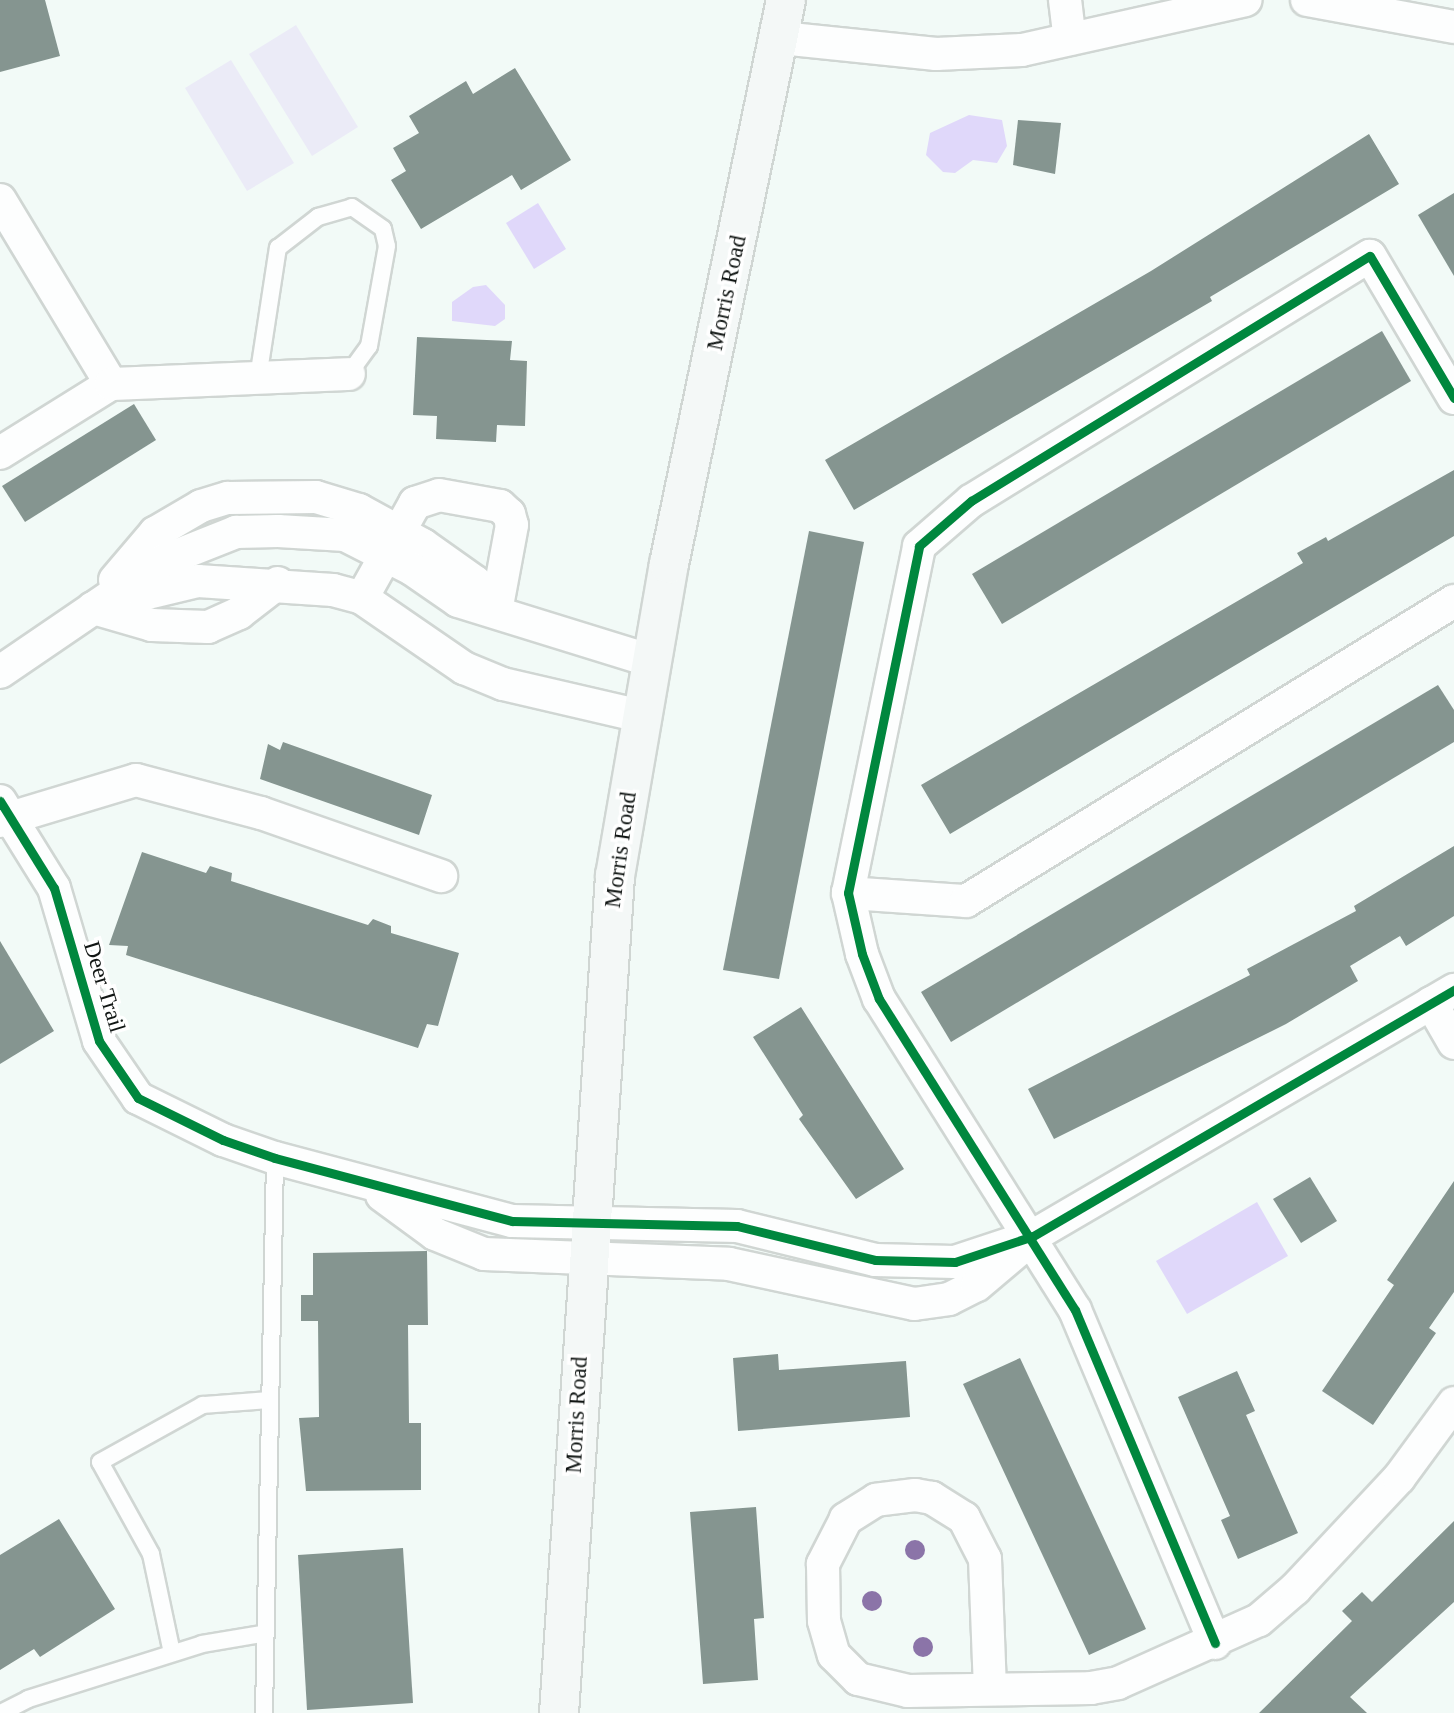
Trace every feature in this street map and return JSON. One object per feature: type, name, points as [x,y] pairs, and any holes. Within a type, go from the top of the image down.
[{"type":"street","name":"Morris Road","points":[[559,1713],[586,1262],[615,876],[641,716],[781,38],[786,0]]},
{"type":"street","points":[[1065,0],[1070,39]]},
{"type":"street","points":[[781,38],[936,54],[1022,50],[1245,0]]},
{"type":"street","points":[[1307,0],[1454,27]]},
{"type":"street","points":[[0,200],[111,384]]},
{"type":"street","points":[[1215,1643],[1075,1310],[1033,1236],[879,999],[862,954],[848,893],[919,546],[971,501],[1370,256],[1454,398]]},
{"type":"street","points":[[0,453],[111,384],[349,374]]},
{"type":"street","points":[[362,598],[390,541],[415,503],[439,495],[500,506],[512,525],[496,611]]},
{"type":"street","points":[[0,672],[163,561],[236,533],[326,531],[390,541],[458,601],[652,661]]},
{"type":"street","points":[[91,608],[198,581],[278,583],[362,598],[474,672],[503,684],[641,716]]},
{"type":"street","points":[[91,608],[152,625],[208,627],[239,614],[278,583]]},
{"type":"street","points":[[848,893],[966,901],[1454,601]]},
{"type":"street","points":[[3,813],[136,780],[261,813],[441,876]]},
{"type":"street","name":"Deer Trail","points":[[3,813],[54,888],[99,1041],[124,1084],[165,1113],[275,1158],[497,1219],[757,1228],[903,1264],[955,1262],[1033,1236]]},
{"type":"street","points":[[364,1182],[435,1234],[469,1250],[511,1259],[729,1264],[914,1304],[949,1298],[977,1285],[1033,1236],[1443,997],[1454,1042]]},
{"type":"street","points":[[990,1689],[985,1559],[964,1518],[932,1498],[915,1495],[876,1500],[846,1519],[823,1563],[827,1639],[841,1665],[884,1690],[990,1689],[1118,1683],[1215,1643],[1259,1620],[1295,1589],[1399,1478],[1454,1403]]},
{"type":"lane","points":[[258,378],[278,248],[318,217],[352,207],[383,229],[387,246],[369,346],[349,374]]},
{"type":"lane","points":[[264,1713],[262,1634],[275,1158]]},
{"type":"lane","points":[[172,1653],[151,1554],[100,1462],[203,1405],[268,1400]]},
{"type":"lane","points":[[2,1713],[172,1653],[262,1634]]},
{"type":"shaded area","points":[[296,25],[358,127],[312,156],[249,54]]},
{"type":"shaded area","points":[[231,60],[294,163],[247,191],[185,88]]},
{"type":"shaded area","points":[[969,115],[1002,120],[1007,146],[997,163],[973,160],[955,173],[943,172],[926,155],[930,133]]},
{"type":"shaded area","points":[[538,203],[566,249],[534,269],[506,223]]},
{"type":"shaded area","points":[[486,285],[505,305],[505,319],[495,326],[452,321],[452,302],[473,287]]},
{"type":"shaded area","points":[[1257,1202],[1288,1256],[1187,1314],[1156,1261]]},
{"type":"building","points":[[0,0],[45,0],[60,56],[0,72]]},
{"type":"building","points":[[515,68],[571,160],[521,190],[512,175],[421,229],[391,180],[406,171],[393,148],[419,133],[409,116],[466,81],[473,94]]},
{"type":"building","points":[[1018,120],[1061,123],[1055,174],[1013,165]]},
{"type":"building","points":[[1369,134],[1399,184],[1210,297],[1212,301],[854,510],[825,460],[1151,271]]},
{"type":"building","points":[[1454,193],[1454,276],[1418,215]]},
{"type":"building","points":[[1382,331],[1411,381],[1002,624],[972,574]]},
{"type":"building","points":[[417,337],[512,341],[510,360],[527,361],[525,426],[497,425],[496,442],[436,439],[437,416],[413,415]]},
{"type":"building","points":[[134,404],[156,440],[25,522],[2,486]]},
{"type":"building","points":[[1454,470],[1454,536],[950,834],[921,785],[1303,563],[1297,553],[1326,537],[1328,541]]},
{"type":"building","points":[[809,531],[864,542],[779,979],[723,970]]},
{"type":"building","points":[[1438,685],[1454,710],[1454,742],[951,1042],[921,992]]},
{"type":"building","points":[[283,742],[432,795],[419,835],[260,779],[268,744],[280,750]]},
{"type":"building","points":[[1454,846],[1454,916],[1406,946],[1400,936],[1350,966],[1358,981],[1286,1024],[1054,1139],[1028,1089],[1250,975],[1247,969],[1356,911],[1354,906]]},
{"type":"building","points":[[142,852],[206,873],[210,866],[232,873],[231,881],[368,925],[373,919],[391,926],[391,933],[459,953],[438,1026],[427,1024],[418,1048],[126,955],[128,946],[109,945]]},
{"type":"building","points":[[0,941],[54,1031],[0,1064]]},
{"type":"building","points":[[801,1007],[904,1169],[856,1199],[799,1119],[803,1115],[753,1037]]},
{"type":"building","points":[[1310,1177],[1337,1221],[1301,1243],[1273,1199]]},
{"type":"building","points":[[1454,1181],[1454,1292],[1429,1328],[1436,1333],[1373,1425],[1322,1391],[1394,1285],[1387,1280]]},
{"type":"building","points":[[427,1251],[428,1325],[408,1325],[409,1423],[421,1423],[421,1490],[306,1491],[299,1418],[319,1417],[318,1321],[301,1321],[301,1295],[313,1295],[313,1253]]},
{"type":"building","points":[[778,1354],[779,1370],[906,1361],[910,1417],[738,1431],[733,1358]]},
{"type":"building","points":[[1020,1358],[1146,1629],[1089,1655],[963,1384]]},
{"type":"building","points":[[1237,1371],[1255,1411],[1246,1415],[1298,1533],[1238,1559],[1221,1520],[1230,1516],[1178,1397]]},
{"type":"building","points":[[756,1507],[764,1618],[754,1619],[758,1680],[703,1684],[690,1512]]},
{"type":"building","points":[[59,1519],[115,1609],[40,1657],[34,1649],[0,1670],[0,1555]]},
{"type":"building","points":[[1454,1521],[1454,1602],[1350,1697],[1367,1713],[1259,1713],[1352,1621],[1342,1611],[1362,1592],[1372,1602]]},
{"type":"building","points":[[403,1548],[413,1703],[307,1710],[298,1555]]},
{"type":"cycle path","points":[[1215,1643],[1075,1310],[879,999],[862,954],[848,893],[919,546],[971,501],[1370,256],[1454,398]]},
{"type":"cycle path","points":[[0,801],[54,888],[99,1041],[138,1098],[223,1140],[275,1158],[512,1221],[737,1226],[875,1260],[955,1262],[1033,1236],[1454,990]]}]
